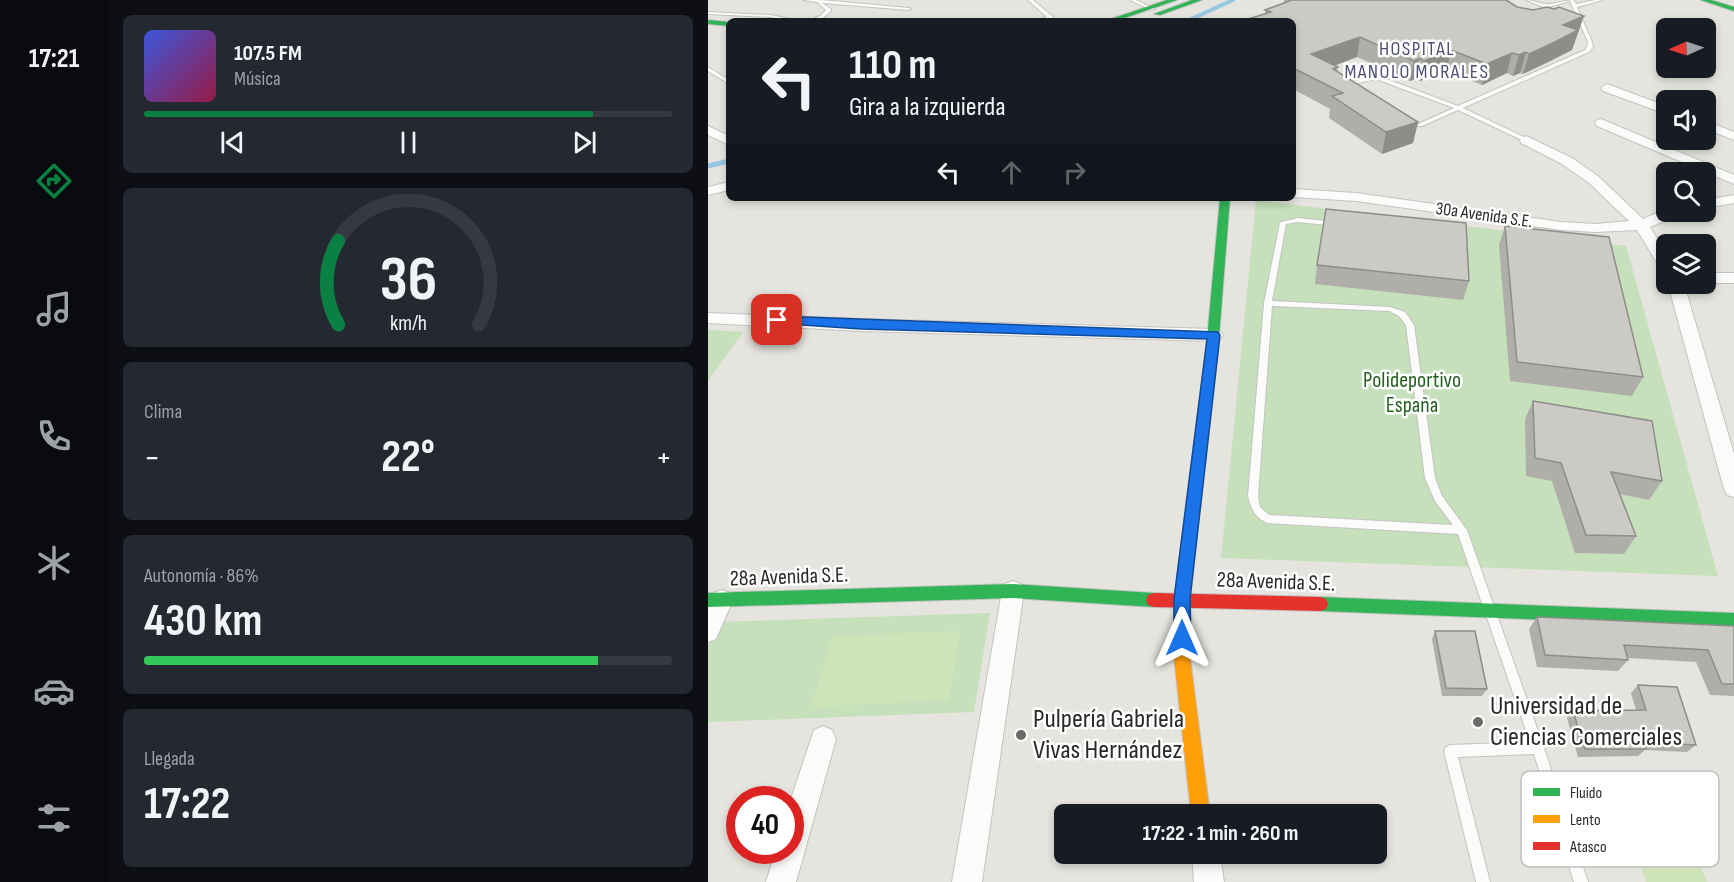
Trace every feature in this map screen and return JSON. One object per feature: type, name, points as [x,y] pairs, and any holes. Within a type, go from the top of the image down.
[{"type":"street","points":[[1142,18],[1174,0]]},
{"type":"street","points":[[1123,18],[1199,0]]},
{"type":"street","points":[[1704,0],[1734,9]]},
{"type":"street","points":[[708,22],[726,24]]},
{"type":"street","points":[[708,27],[726,29]]},
{"type":"street","points":[[1607,88],[1656,107]]},
{"type":"street","points":[[1601,123],[1734,180]]},
{"type":"street","points":[[1716,129],[1734,136]]},
{"type":"street","points":[[708,130],[726,139]]},
{"type":"street","points":[[1526,140],[1567,161],[1593,179],[1641,225],[1656,249]]},
{"type":"street","points":[[708,191],[726,187]]},
{"type":"street","name":"30a Avenida S.E.","points":[[1296,193],[1356,197],[1447,215],[1561,226],[1595,228],[1641,225],[1656,219]]},
{"type":"street","points":[[1716,202],[1734,199]]},
{"type":"street","points":[[1200,804],[1182,657],[1182,599],[1214,335],[1225,201]]},
{"type":"street","points":[[1716,278],[1734,278]]},
{"type":"street","points":[[1679,294],[1734,489]]},
{"type":"street","points":[[708,318],[861,325],[1214,335]]},
{"type":"street","points":[[966,882],[1013,591]]},
{"type":"street","name":"28a Avenida S.E.","points":[[715,600],[1013,591],[1155,600],[1182,599],[1734,620]]},
{"type":"street","points":[[708,631],[715,600]]},
{"type":"street","points":[[804,803],[823,739]]},
{"type":"street","points":[[781,882],[786,864]]},
{"type":"street","points":[[1207,864],[1209,882]]},
{"type":"lane","points":[[805,0],[909,9]]},
{"type":"lane","points":[[1030,0],[1051,18]]},
{"type":"lane","points":[[1132,0],[1155,11]]},
{"type":"lane","points":[[1528,0],[1546,6],[1601,0]]},
{"type":"lane","points":[[1420,125],[1587,51],[1590,42],[1572,2]]},
{"type":"lane","points":[[819,3],[829,10],[820,18]]},
{"type":"lane","points":[[1541,22],[1534,15],[1546,6]]},
{"type":"lane","points":[[708,13],[781,18]]},
{"type":"lane","points":[[708,69],[726,80]]},
{"type":"lane","points":[[1354,82],[1376,77],[1460,109],[1526,140]]},
{"type":"lane","points":[[1342,224],[1298,219],[1283,223],[1268,303],[1253,496],[1256,508],[1267,519],[1462,530]]},
{"type":"lane","points":[[1268,303],[1390,309],[1402,314],[1410,325],[1430,478],[1438,498],[1462,530],[1545,771]]},
{"type":"lane","points":[[1483,882],[1450,752],[1538,748]]},
{"type":"lane","points":[[1576,867],[1581,882]]},
{"type":"green space","name":"Polideportivo España","points":[[1256,201],[1626,246],[1718,576],[1221,558]]},
{"type":"green space","points":[[708,330],[743,332],[708,381]]},
{"type":"green space","points":[[990,613],[974,712],[708,722],[708,645],[717,622]]},
{"type":"green space","points":[[961,631],[948,700],[811,707],[833,636]]},
{"type":"green space","points":[[1641,867],[1701,867],[1707,882],[1646,882]]},
{"type":"building","points":[[1292,0],[1506,0],[1517,7],[1533,10],[1559,7],[1584,16],[1563,25],[1578,30],[1555,42],[1529,54],[1526,52],[1519,55],[1512,53],[1487,64],[1451,50],[1424,61],[1419,58],[1414,61],[1360,37],[1311,54],[1338,67],[1333,69],[1418,122],[1386,132],[1332,96],[1343,93],[1296,70],[1296,18],[1252,18],[1271,12],[1265,10]]},
{"type":"building","points":[[1326,209],[1466,223],[1469,281],[1317,265]]},
{"type":"building","name":"Polideportivo España","points":[[1505,226],[1609,237],[1643,377],[1517,362]]},
{"type":"building","points":[[1533,401],[1652,421],[1662,481],[1611,472],[1636,536],[1586,535],[1561,463],[1535,458]]},
{"type":"building","points":[[1537,617],[1734,626],[1734,684],[1722,684],[1708,650],[1624,645],[1628,660],[1545,655]]},
{"type":"building","points":[[1435,631],[1475,631],[1487,689],[1446,688]]},
{"type":"building","points":[[1638,685],[1677,687],[1696,745],[1644,742],[1646,749],[1585,749],[1573,711],[1646,710]]},
{"type":"waterway","points":[[1194,18],[1233,0]]},
{"type":"waterway","points":[[708,166],[726,162]]},
{"type":"traffic: fast","points":[[1118,18],[1174,0]]},
{"type":"traffic: fast","points":[[1158,14],[1199,0]]},
{"type":"traffic: fast","points":[[1704,0],[1734,9]]},
{"type":"traffic: fast","points":[[708,22],[726,24]]},
{"type":"traffic: fast","points":[[1192,518],[1212,350],[1225,201]]},
{"type":"traffic: fast","points":[[708,600],[1013,591],[1154,600]]},
{"type":"traffic: fast","points":[[1320,604],[1734,620]]},
{"type":"traffic: slow","points":[[1192,518],[1182,599],[1182,657],[1200,804]]},
{"type":"traffic: jam","points":[[1154,600],[1320,604]]},
{"type":"place","name":"Universidad de Ciencias Comerciales","points":[[1478,722]]},
{"type":"place","name":"Pulpería Gabriela Vivas Hernández","points":[[1021,735]]},
{"type":"district","name":"HOSPITAL MANOLO MORALES","points":[[1417,60]]},
{"type":"route","points":[[777,320],[861,325],[1214,335],[1182,599],[1182,638]]}]
